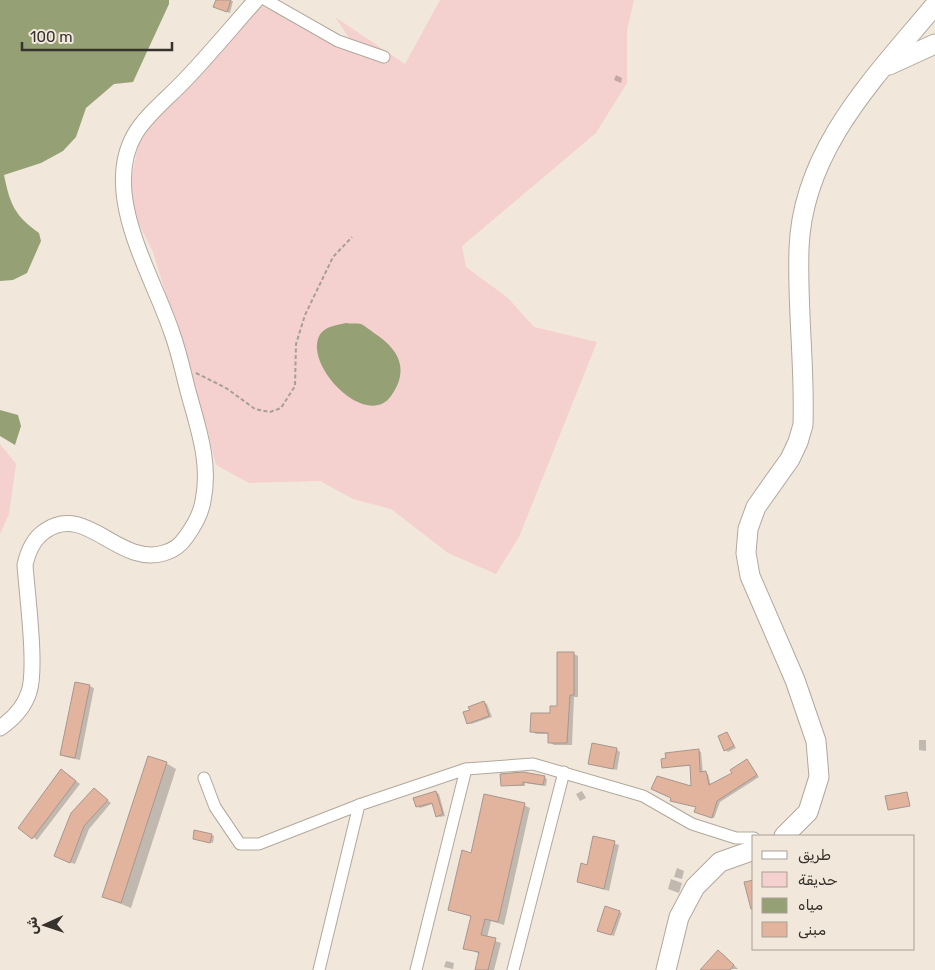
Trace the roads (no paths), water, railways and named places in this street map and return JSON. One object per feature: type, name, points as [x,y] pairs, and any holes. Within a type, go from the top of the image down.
[{"type":"main road","points":[[785,835],[808,812],[819,777],[816,742],[795,680],[750,576],[746,553],[748,529],[756,507],[790,459],[803,425],[799,249],[804,210],[814,173],[832,138],[863,91],[933,10]]},
{"type":"main road","points":[[916,30],[935,36]]},
{"type":"main road","points":[[886,66],[935,44]]},
{"type":"main road","points":[[666,970],[680,917],[695,887],[720,862],[752,851]]},
{"type":"street","points":[[0,728],[17,714],[24,703],[32,679],[26,565],[27,554],[38,536],[56,525],[73,523],[88,528],[127,551],[149,556],[160,554],[180,545],[194,526],[207,481],[205,457],[172,334],[128,217],[123,188],[123,170],[131,143],[147,119],[212,51],[256,0]]},
{"type":"street","points":[[266,0],[338,41],[384,57]]},
{"type":"street","points":[[204,778],[215,807],[240,844],[259,844],[359,805],[466,769],[533,764],[644,796],[692,824],[736,838],[752,838]]},
{"type":"street","points":[[416,970],[466,769]]},
{"type":"street","points":[[513,970],[564,772]]},
{"type":"street","points":[[319,970],[359,805]]},
{"type":"water","points":[[0,0],[169,0],[169,4],[133,82],[114,84],[86,108],[76,137],[63,151],[41,163],[4,175],[8,194],[14,208],[39,233],[41,241],[27,273],[13,280],[0,281]]},
{"type":"water","points":[[346,323],[361,324],[368,328],[390,346],[399,361],[401,369],[397,386],[391,396],[380,405],[367,405],[352,399],[327,375],[320,360],[317,345],[321,333],[329,327]]},
{"type":"water","points":[[0,410],[18,415],[21,426],[15,445],[0,436]]}]
